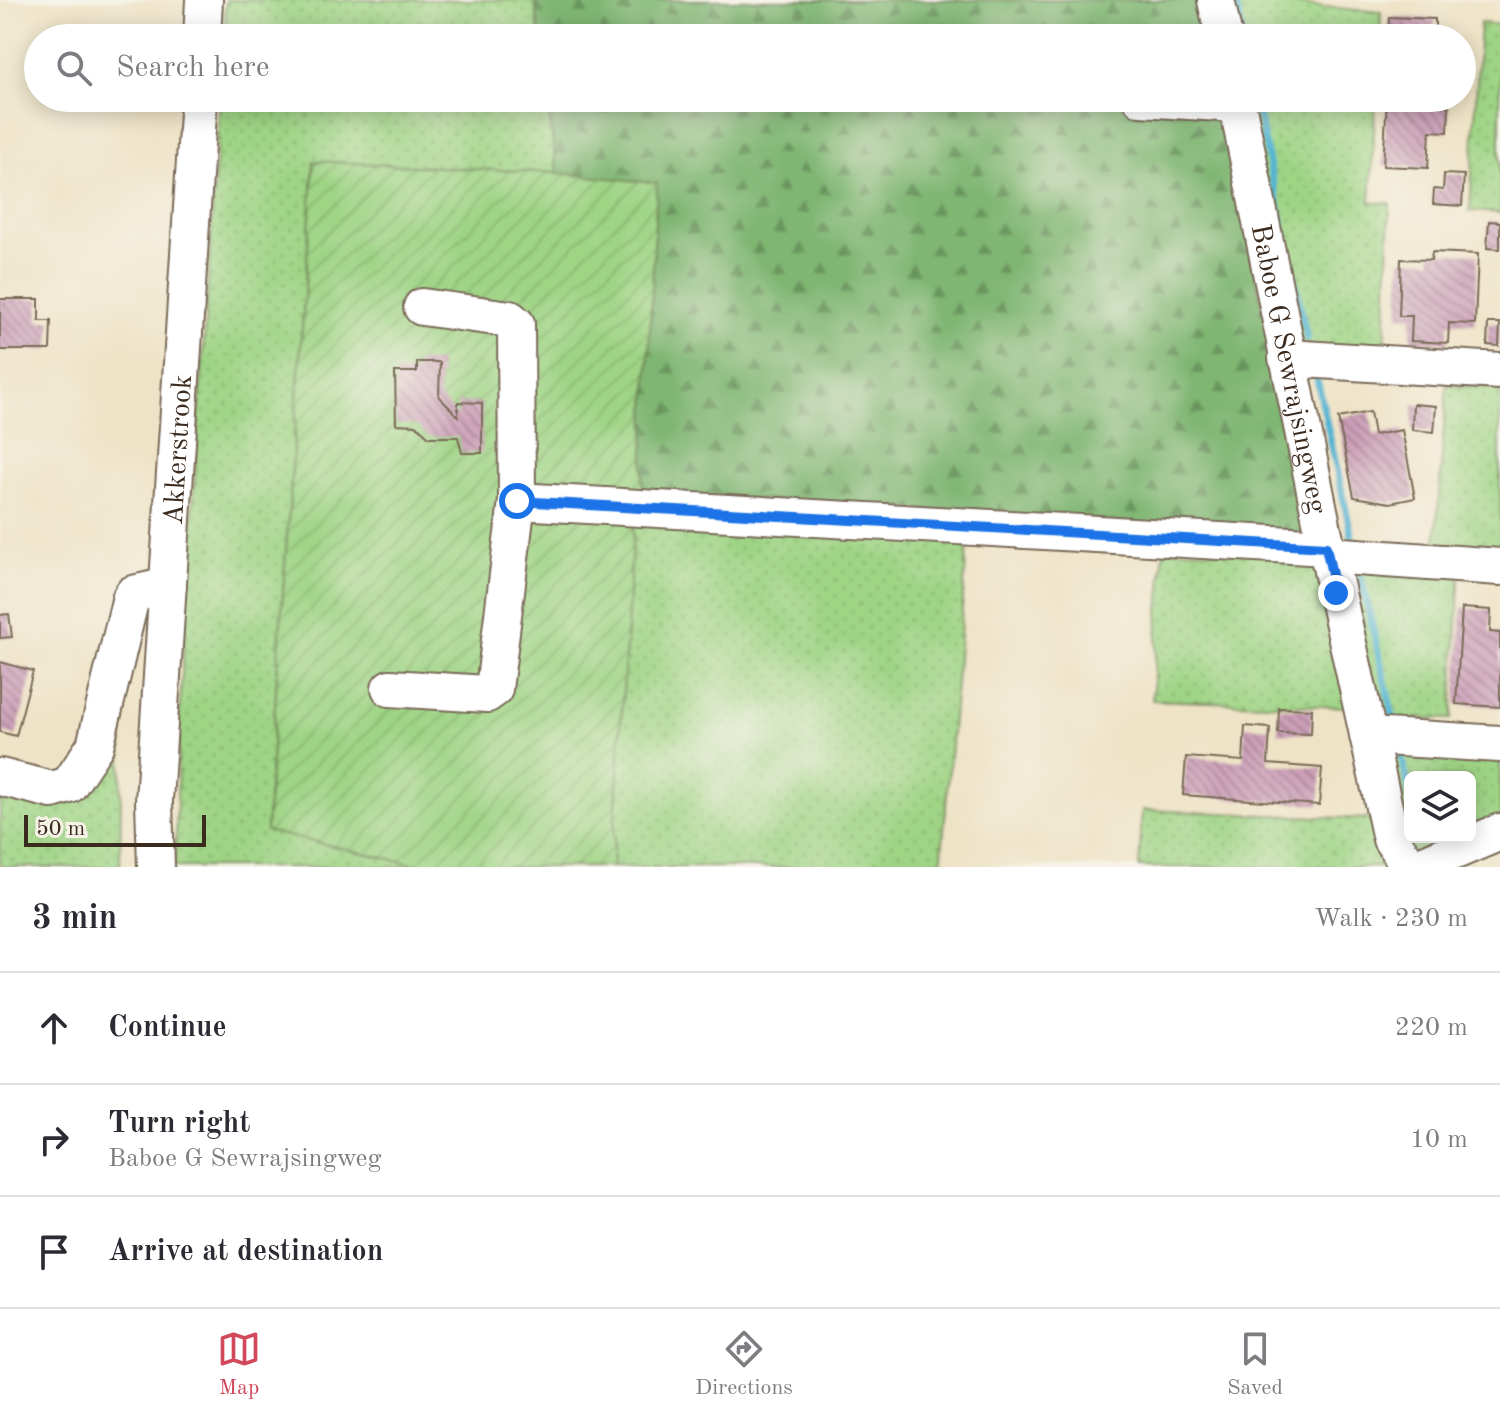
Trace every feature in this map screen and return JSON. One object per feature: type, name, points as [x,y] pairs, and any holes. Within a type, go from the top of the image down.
[{"type":"street","points":[[203,24],[204,0]]},
{"type":"street","points":[[1216,0],[1221,24]]},
{"type":"street","name":"Akkerstrook","points":[[156,867],[154,801],[198,112]]},
{"type":"street","name":"Baboe G Sewrajsingweg","points":[[1238,112],[1327,551],[1391,839],[1410,867]]},
{"type":"street","points":[[390,688],[487,694],[494,689],[517,501],[516,324],[510,319],[422,307]]},
{"type":"street","points":[[1287,358],[1500,371]]},
{"type":"street","points":[[517,501],[1327,551],[1500,567]]},
{"type":"street","points":[[0,777],[52,790],[69,785],[95,746],[131,597],[168,586]]},
{"type":"street","points":[[1368,736],[1500,744]]},
{"type":"street","points":[[1417,867],[1500,832]]},
{"type":"green space","points":[[226,0],[535,0],[538,24],[225,24]]},
{"type":"green space","points":[[535,0],[1201,0],[1206,24],[538,24]]},
{"type":"green space","points":[[1245,0],[1381,12],[1381,24],[1230,24],[1227,10]]},
{"type":"green space","points":[[1480,23],[1500,25],[1500,213],[1470,211]]},
{"type":"green space","points":[[219,112],[549,112],[557,173],[314,161],[266,831],[426,867],[175,867],[179,719]]},
{"type":"green space","points":[[549,112],[1224,112],[1307,534],[642,492],[657,184],[557,173]]},
{"type":"green space","points":[[1248,112],[1375,112],[1370,203],[1390,203],[1385,353],[1302,346]]},
{"type":"green space","points":[[314,161],[557,173],[657,183],[642,492],[634,515],[612,867],[426,867],[266,831]]},
{"type":"green space","points":[[1447,385],[1500,388],[1500,557],[1435,553]]},
{"type":"green space","points":[[634,515],[968,536],[941,867],[612,867]]},
{"type":"green space","points":[[1164,549],[1318,556],[1347,707],[1152,700]]},
{"type":"green space","points":[[1345,561],[1460,569],[1452,719],[1415,718],[1414,724],[1373,723]]},
{"type":"green space","points":[[123,671],[120,867],[0,867],[0,785],[71,801]]},
{"type":"green space","points":[[1381,749],[1500,757],[1500,825],[1476,835],[1476,771],[1404,771],[1404,831]]},
{"type":"green space","points":[[1142,810],[1371,819],[1393,867],[1139,867]]},
{"type":"green space","points":[[1407,843],[1455,843],[1412,860]]},
{"type":"building","points":[[1389,17],[1435,19],[1435,24],[1389,24]]},
{"type":"building","points":[[1386,112],[1449,112],[1448,132],[1430,131],[1428,168],[1383,166]]},
{"type":"building","points":[[1444,174],[1464,175],[1462,206],[1433,204],[1434,189],[1443,190]]},
{"type":"building","points":[[1489,221],[1500,222],[1500,249],[1487,248]]},
{"type":"building","points":[[1432,252],[1478,254],[1475,324],[1449,323],[1448,343],[1411,341],[1412,316],[1399,316],[1401,259],[1431,260]]},
{"type":"building","points":[[0,299],[39,299],[39,321],[51,321],[50,350],[0,350]]},
{"type":"building","points":[[1488,323],[1500,323],[1499,346],[1487,345]]},
{"type":"building","points":[[417,362],[440,362],[439,397],[458,416],[458,402],[482,403],[482,453],[462,453],[458,437],[429,437],[416,425],[396,424],[395,372],[417,372]]},
{"type":"building","points":[[1413,404],[1436,406],[1434,432],[1412,430]]},
{"type":"building","points":[[1370,412],[1374,435],[1402,430],[1415,498],[1390,503],[1354,497],[1338,418]]},
{"type":"building","points":[[1462,608],[1491,610],[1490,632],[1500,633],[1500,707],[1456,704]]},
{"type":"building","points":[[9,614],[12,637],[0,638],[0,615]]},
{"type":"building","points":[[0,662],[33,671],[16,736],[0,732]]},
{"type":"building","points":[[1279,708],[1312,709],[1311,734],[1278,733]]},
{"type":"building","points":[[1245,726],[1270,728],[1268,764],[1322,768],[1319,805],[1183,795],[1186,757],[1243,761]]},
{"type":"waterway","points":[[1235,0],[1240,24]]},
{"type":"waterway","points":[[1258,112],[1307,339]]},
{"type":"waterway","points":[[1317,379],[1352,537]]},
{"type":"waterway","points":[[1361,577],[1395,725]]},
{"type":"waterway","points":[[1400,751],[1405,771]]},
{"type":"route","points":[[517,501],[1326,547],[1336,593]]}]
